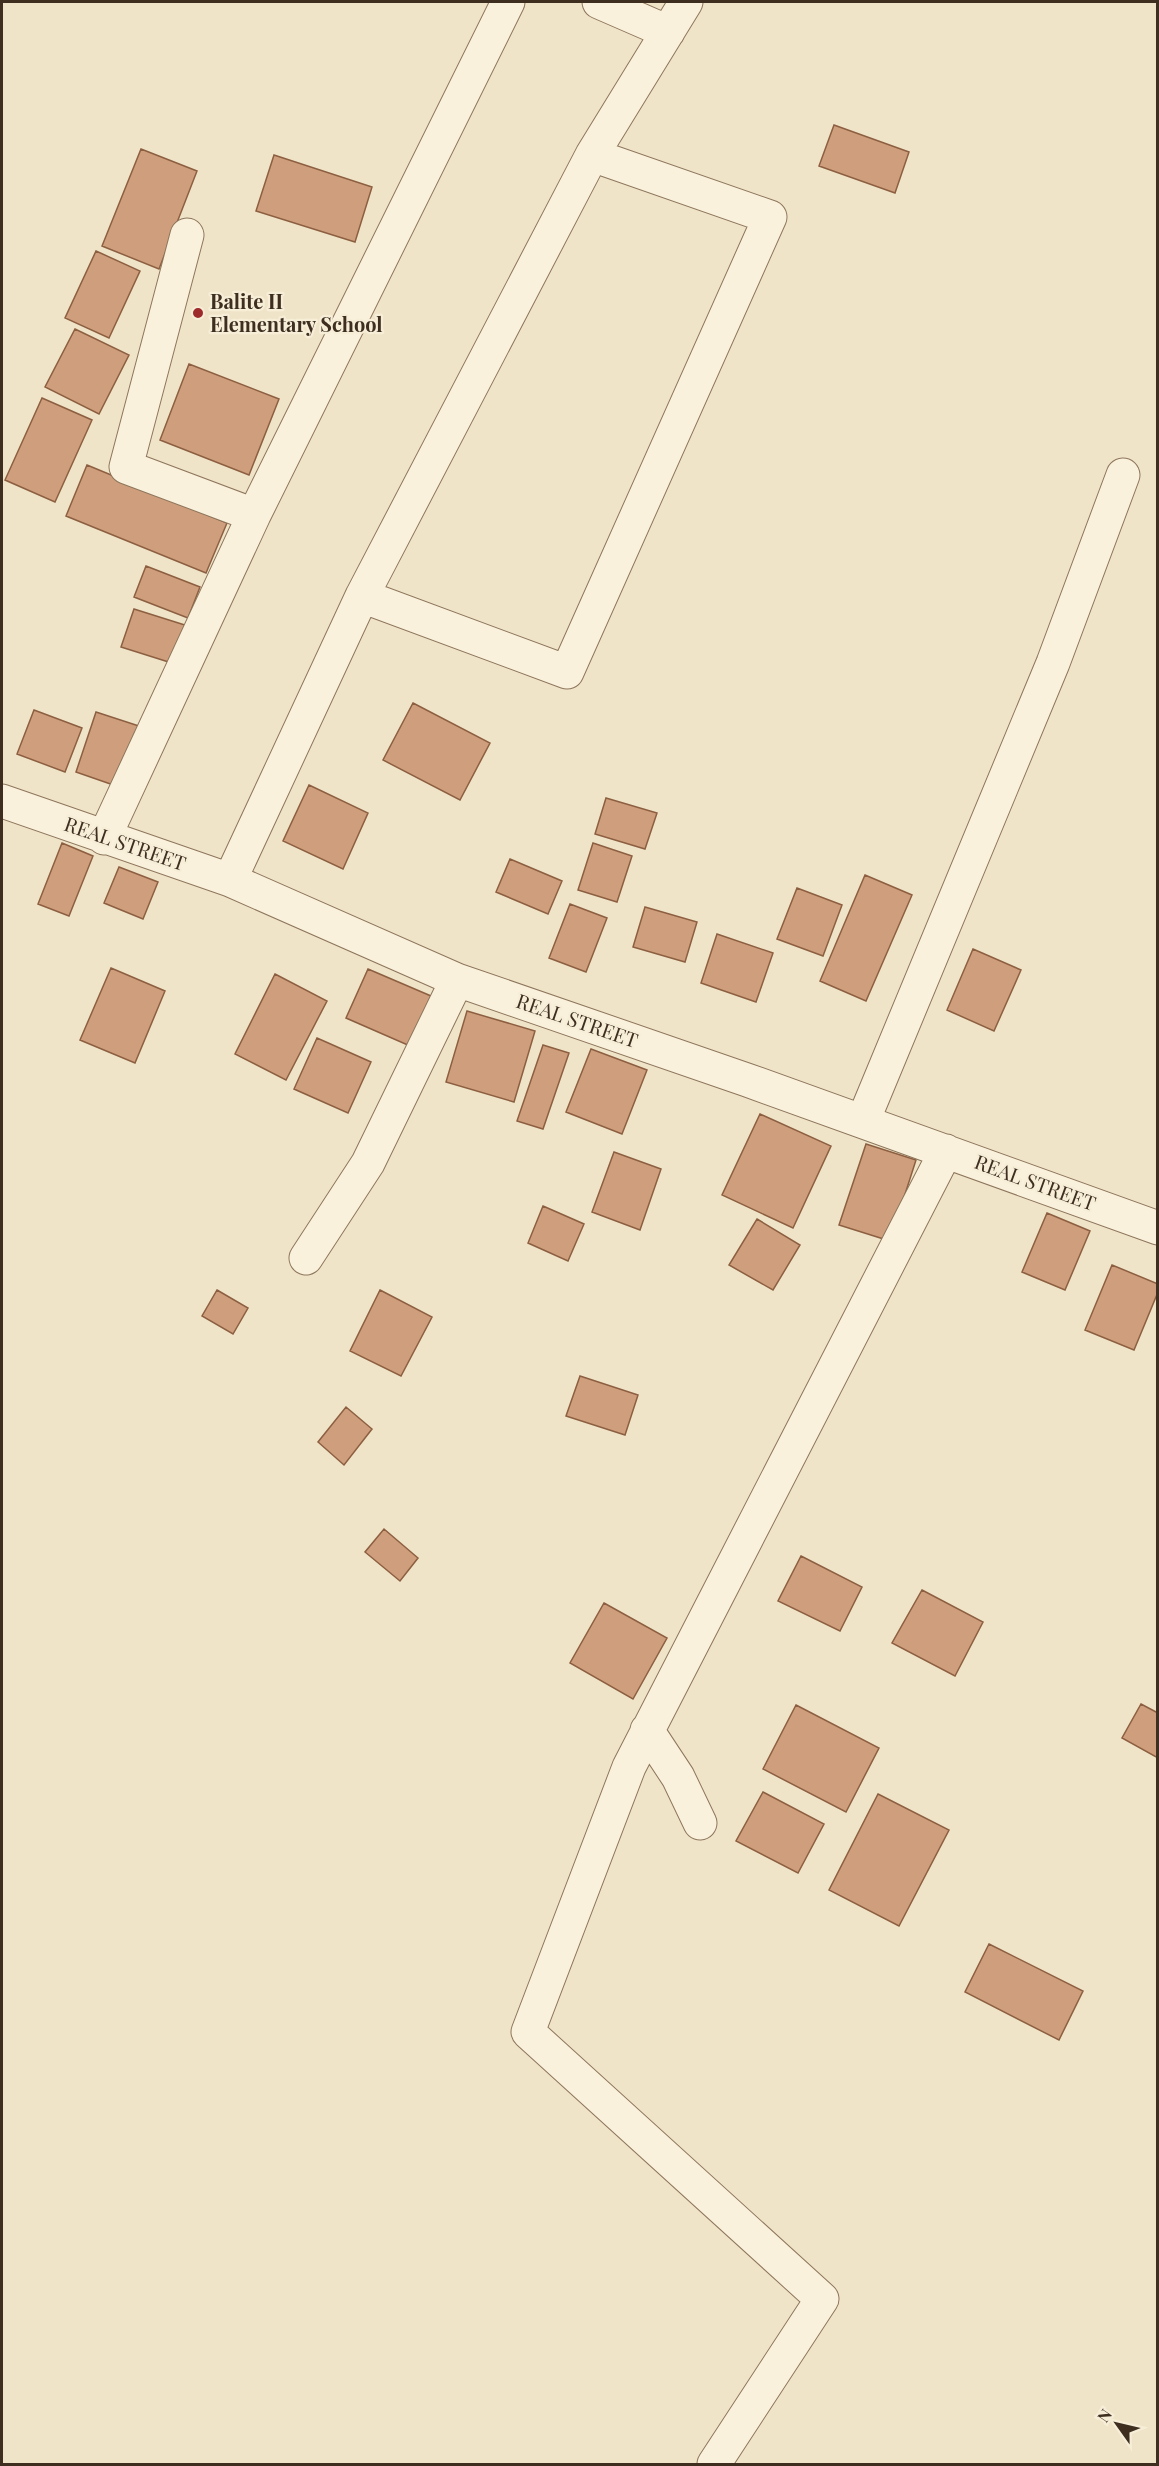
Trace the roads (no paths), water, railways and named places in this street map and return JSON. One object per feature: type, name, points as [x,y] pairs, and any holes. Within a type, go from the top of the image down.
[{"type":"street","points":[[104,838],[254,515],[508,2]]},
{"type":"street","points":[[599,2],[668,32]]},
{"type":"street","points":[[230,880],[362,596],[592,155],[686,2]]},
{"type":"street","points":[[362,596],[567,672],[770,217],[592,155]]},
{"type":"street","points":[[187,235],[126,467],[254,515]]},
{"type":"street","points":[[863,1121],[1053,663],[1123,475]]},
{"type":"street","name":"REAL STREET","points":[[2,801],[230,880],[457,980],[863,1121],[1158,1228]]},
{"type":"street","points":[[306,1258],[368,1163],[457,980]]},
{"type":"street","points":[[714,2464],[822,2299],[528,2032],[629,1767],[946,1151]]},
{"type":"street","points":[[647,1730],[678,1778],[700,1823]]},
{"type":"place","name":"Balite II Elementary School","points":[[198,313]]}]
